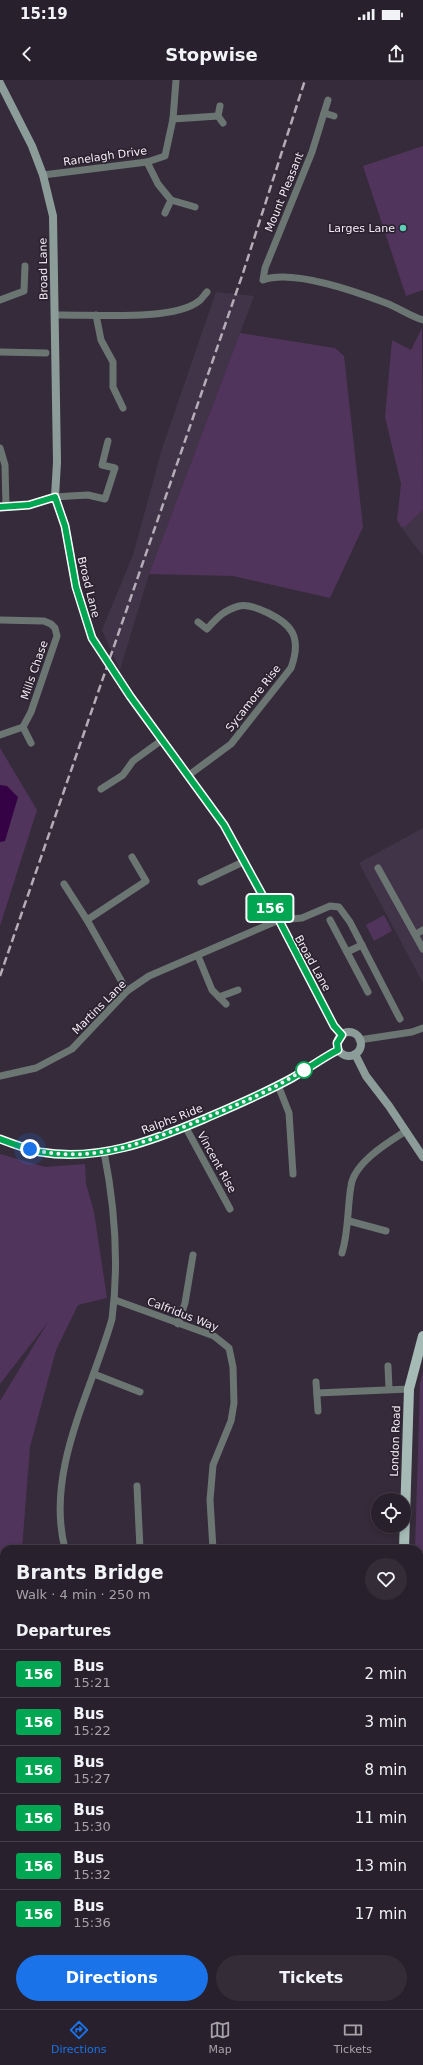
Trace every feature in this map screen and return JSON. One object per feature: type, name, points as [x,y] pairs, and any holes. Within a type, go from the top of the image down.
[{"type":"main road","name":"London Road","points":[[404,1545],[409,1389],[423,1336]]},
{"type":"street","name":"Ranelagh Drive","points":[[43,175],[147,162],[165,156],[173,119],[176,80]]},
{"type":"street","name":"Broad Lane","points":[[0,83],[32,146],[43,175],[53,216],[57,462],[55,497],[65,526],[76,587],[92,638],[119,680],[224,825],[264,898],[279,920],[330,1019],[342,1035]]},
{"type":"street","name":"Mount Pleasant","points":[[328,100],[312,152],[265,268],[263,280],[272,276],[306,279],[386,304],[423,320]]},
{"type":"street","points":[[220,106],[218,116],[223,123]]},
{"type":"street","points":[[324,113],[334,116]]},
{"type":"street","points":[[173,119],[218,116]]},
{"type":"street","points":[[147,162],[158,184],[171,200],[195,206]]},
{"type":"street","points":[[165,213],[171,200]]},
{"type":"street","points":[[0,300],[24,291],[25,266]]},
{"type":"street","points":[[55,315],[167,313],[198,302],[207,292]]},
{"type":"street","points":[[96,315],[101,340],[113,362],[113,387],[123,408]]},
{"type":"street","points":[[0,352],[46,353]]},
{"type":"street","points":[[0,448],[5,465],[3,507],[29,505],[55,497],[88,495],[106,499],[115,468],[102,465],[108,441]]},
{"type":"street","name":"Sycamore Rise","points":[[189,775],[231,744],[291,668],[295,657],[292,632],[283,622],[260,609],[240,606],[234,608],[222,613],[207,629],[198,622]]},
{"type":"street","name":"Mills Chase","points":[[0,620],[44,621],[51,624],[55,628],[57,636],[31,712],[23,727]]},
{"type":"street","points":[[0,735],[23,727],[31,743]]},
{"type":"street","points":[[101,789],[123,775],[133,761],[162,740]]},
{"type":"street","points":[[87,920],[146,881],[132,857]]},
{"type":"street","points":[[201,882],[245,861]]},
{"type":"street","points":[[378,868],[423,948]]},
{"type":"street","points":[[64,884],[87,920],[127,991]]},
{"type":"street","name":"Martins Lane","points":[[0,1076],[36,1068],[72,1050],[127,991],[149,976],[279,920],[302,918],[330,906],[339,907],[350,922],[362,945]]},
{"type":"street","points":[[330,920],[368,992]]},
{"type":"street","points":[[416,934],[423,930]]},
{"type":"street","points":[[347,952],[362,945],[400,1019]]},
{"type":"street","points":[[198,956],[212,990],[226,1004]]},
{"type":"street","points":[[377,993],[384,989]]},
{"type":"street","points":[[219,997],[238,990]]},
{"type":"street","points":[[359,1040],[412,1032],[423,1028]]},
{"type":"street","points":[[352,1033],[359,1040],[360,1048],[355,1054],[344,1055],[338,1050],[337,1043],[342,1035],[352,1033]]},
{"type":"street","name":"Ralphs Ride","points":[[0,1139],[22,1147],[52,1153],[77,1154],[104,1152],[133,1146],[254,1098],[338,1050]]},
{"type":"street","points":[[355,1054],[366,1076],[423,1157]]},
{"type":"street","points":[[278,1085],[289,1113],[293,1174]]},
{"type":"street","name":"Vincent Rise","points":[[185,1126],[230,1209]]},
{"type":"street","points":[[342,1253],[349,1222],[351,1185],[363,1162],[406,1131]]},
{"type":"street","points":[[64,1545],[60,1524],[60,1504],[73,1430],[94,1374],[112,1319],[115,1300],[114,1210],[104,1152]]},
{"type":"street","points":[[349,1222],[386,1231]]},
{"type":"street","points":[[178,1324],[186,1297],[193,1255]]},
{"type":"street","name":"Calfridus Way","points":[[115,1300],[214,1336],[229,1348],[233,1367],[234,1403],[231,1421],[213,1465],[210,1500],[213,1545]]},
{"type":"street","points":[[388,1366],[389,1389]]},
{"type":"street","points":[[94,1374],[140,1392]]},
{"type":"street","points":[[316,1382],[318,1411]]},
{"type":"street","points":[[317,1393],[409,1389]]},
{"type":"street","points":[[136,1486],[140,1545]]},
{"type":"shaded area","name":"Larges Lane","points":[[423,146],[423,290],[406,296],[363,166]]},
{"type":"shaded area","points":[[216,292],[254,296],[149,574],[120,670],[102,630],[133,555],[162,449]]},
{"type":"shaded area","points":[[422,328],[423,510],[405,527],[401,527],[397,520],[401,484],[385,417],[392,340],[411,350]]},
{"type":"shaded area","points":[[240,333],[335,348],[344,356],[363,527],[330,598],[233,576],[149,574]]},
{"type":"shaded area","points":[[423,510],[423,556],[401,527],[405,527]]},
{"type":"shaded area","points":[[0,748],[37,810],[0,926]]},
{"type":"shaded area","points":[[0,785],[7,786],[18,797],[5,841],[0,842]]},
{"type":"shaded area","points":[[423,828],[423,983],[359,863]]},
{"type":"shaded area","points":[[384,915],[392,931],[374,941],[366,925]]},
{"type":"shaded area","points":[[0,1154],[45,1167],[85,1164],[86,1184],[94,1212],[107,1298],[78,1305],[56,1350],[30,1447],[22,1545],[0,1545],[0,1401],[48,1322],[0,1384]]},
{"type":"shaded area","points":[[423,1372],[423,1545],[415,1545],[420,1383]]},
{"type":"railway","points":[[0,976],[243,273],[305,80]]},
{"type":"bus line","name":"156","points":[[0,507],[29,505],[55,497],[65,526],[76,587],[85,620],[92,638],[115,675],[224,825],[264,898],[279,920],[282,930],[334,1026],[342,1035],[337,1043],[338,1050],[254,1098],[133,1146],[104,1152],[77,1154],[52,1153],[40,1152],[0,1139]]},
{"type":"place","name":"Larges Lane","points":[[403,228]]},
{"type":"route","points":[[30,1149],[40,1152],[77,1154],[104,1152],[133,1146],[254,1098],[305,1069],[304,1070]]}]
